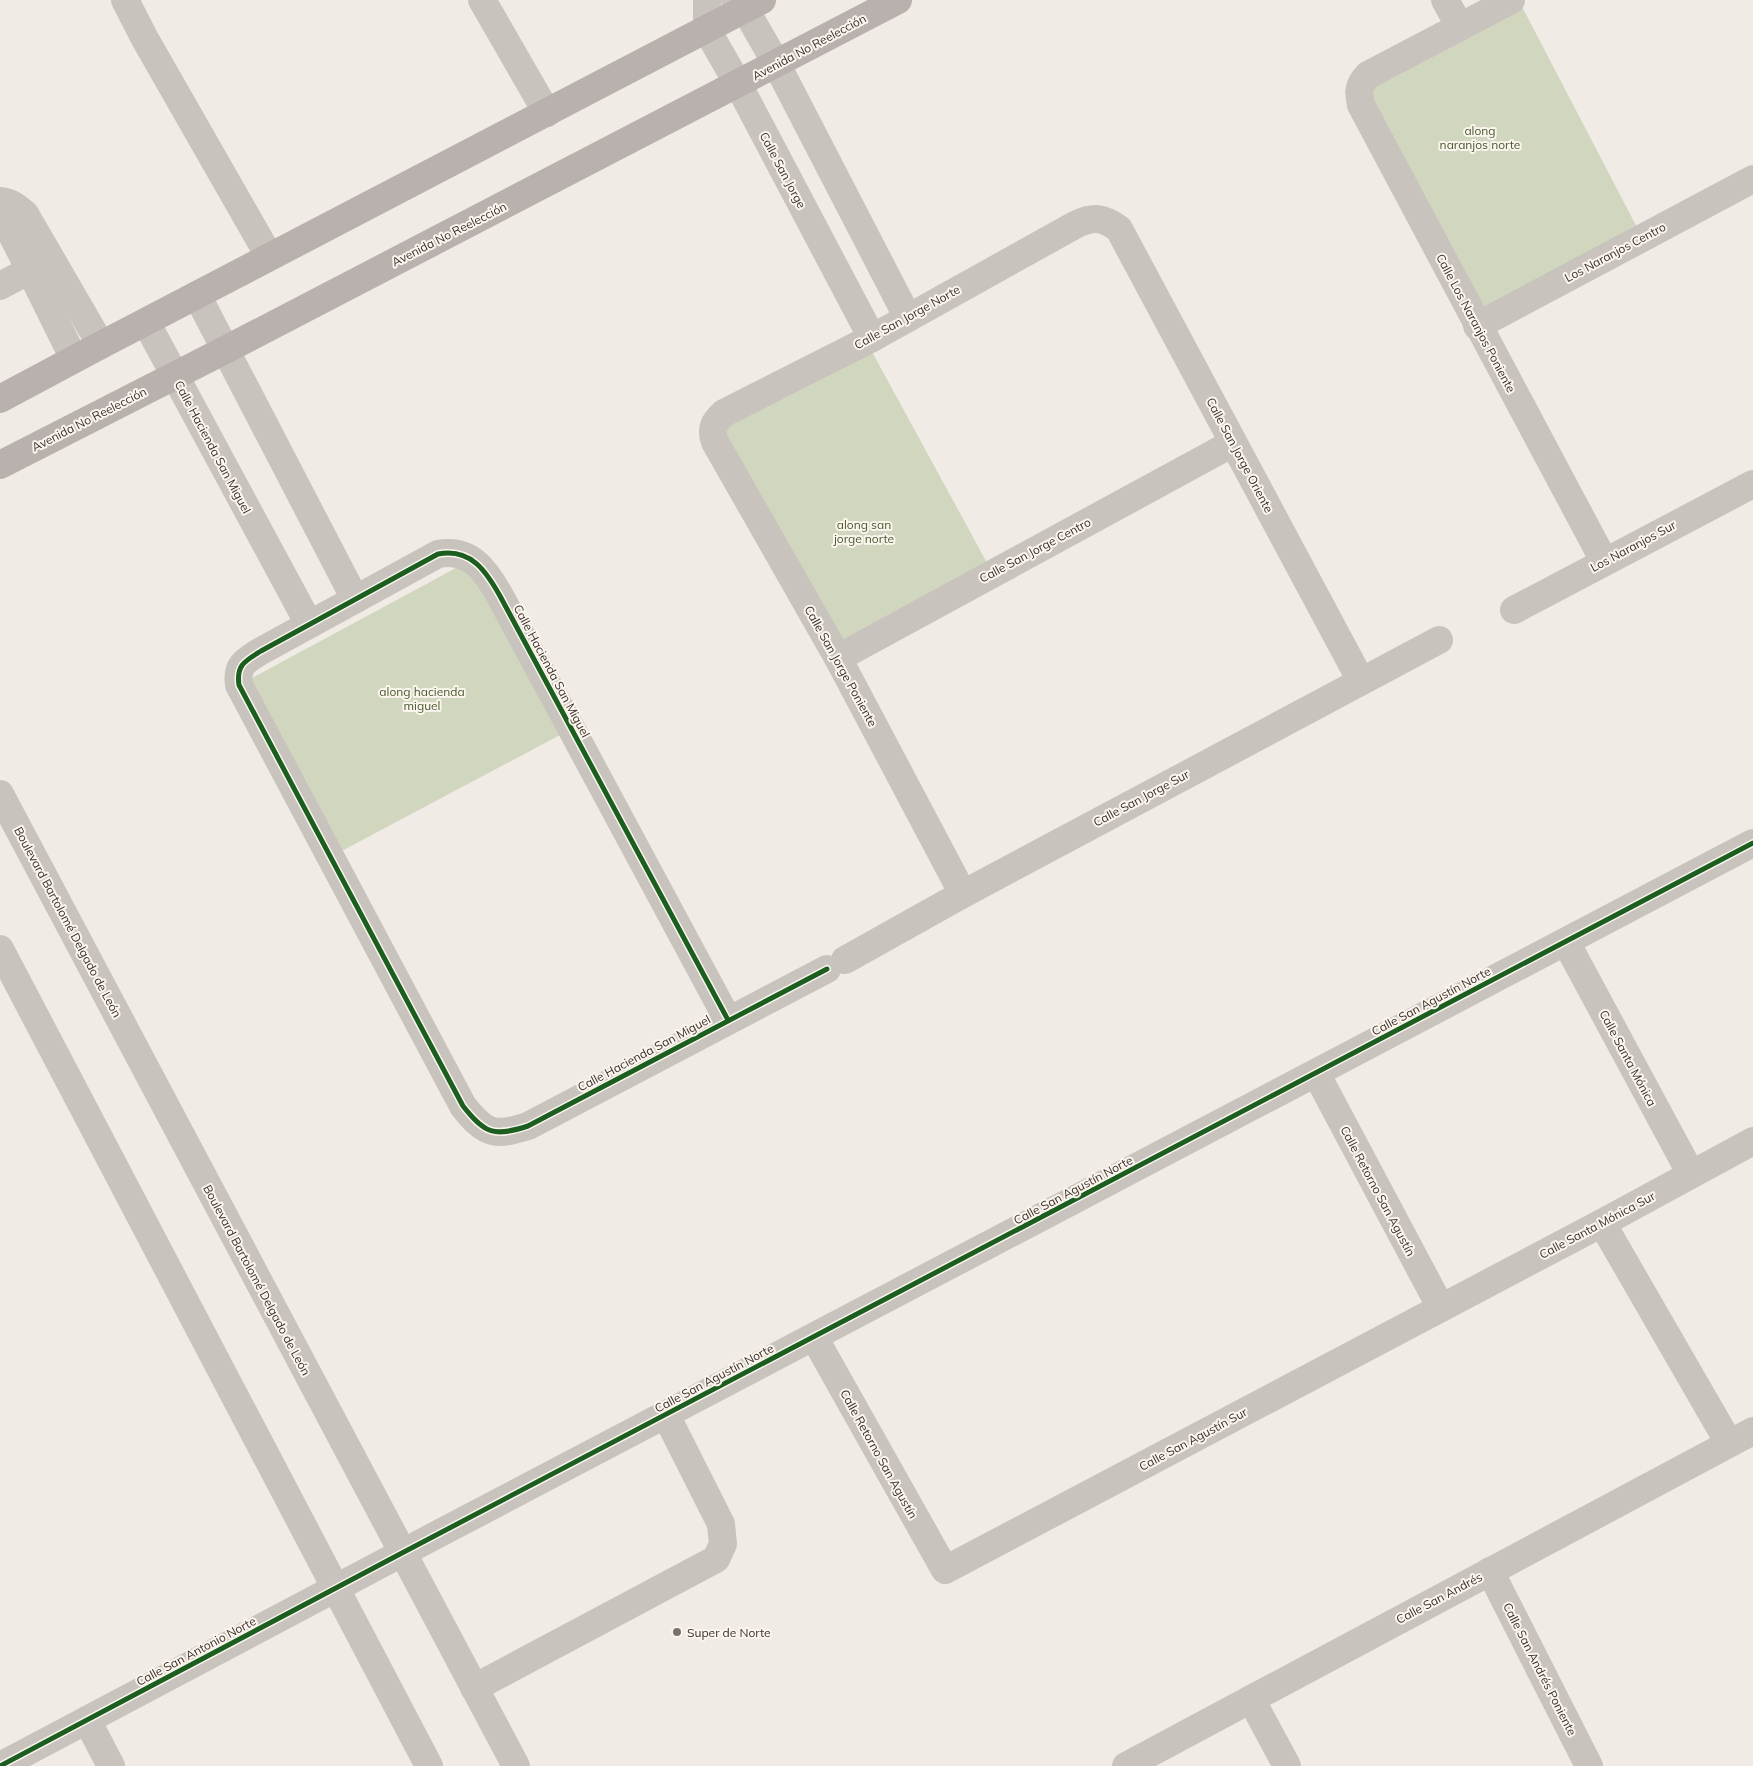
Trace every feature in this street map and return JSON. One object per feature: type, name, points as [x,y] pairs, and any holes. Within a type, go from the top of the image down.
[{"type":"main road","name":"Avenida No Reelección","points":[[0,465],[898,0]]},
{"type":"main road","points":[[0,399],[269,256],[707,30],[747,3]]},
{"type":"street","points":[[126,0],[145,39],[269,256]]},
{"type":"street","points":[[482,0],[547,113]]},
{"type":"street","name":"Calle San Jorge","points":[[707,0],[707,30],[738,84],[872,338]]},
{"type":"street","points":[[1445,0],[1460,27],[1508,1]]},
{"type":"street","points":[[747,3],[908,318]]},
{"type":"street","name":"Calle Los Naranjos Poniente","points":[[1460,27],[1368,75],[1361,82],[1358,94],[1361,105],[1604,561]]},
{"type":"street","name":"Los Naranjos Centro","points":[[1478,326],[1753,179]]},
{"type":"street","points":[[0,201],[17,207],[25,214],[101,345]]},
{"type":"street","points":[[0,211],[74,359]]},
{"type":"street","name":"Calle San Jorge Norte","points":[[715,442],[712,433],[713,426],[724,413],[872,338],[1086,220],[1099,219],[1110,222],[1120,229]]},
{"type":"street","name":"Calle San Jorge Oriente","points":[[1120,229],[1361,681]]},
{"type":"street","points":[[0,286],[30,270]]},
{"type":"street","points":[[197,295],[355,599]]},
{"type":"street","name":"Calle Hacienda San Miguel","points":[[146,322],[309,624]]},
{"type":"street","name":"Calle San Jorge Poniente","points":[[715,442],[838,658],[963,894]]},
{"type":"street","name":"Calle San Jorge Centro","points":[[838,658],[1233,443]]},
{"type":"street","name":"Los Naranjos Sur","points":[[1514,610],[1753,484]]},
{"type":"street","name":"Calle Hacienda San Miguel","points":[[450,552],[472,560],[490,578],[728,1020],[528,1126],[509,1132],[492,1132],[477,1124],[463,1106],[239,685],[238,675],[244,663],[261,651],[355,599],[438,554],[450,552]]},
{"type":"street","name":"Calle San Jorge Sur","points":[[728,1020],[836,964],[963,894],[1439,640]]},
{"type":"street","name":"Boulevard Bartolomé Delgado de León","points":[[0,794],[516,1766]]},
{"type":"street","name":"Calle San Agustín Norte","points":[[402,1553],[1753,844]]},
{"type":"street","name":"Calle Santa Mónica","points":[[1566,942],[1691,1174]]},
{"type":"street","points":[[0,949],[429,1766]]},
{"type":"street","name":"Calle Retorno San Agustín","points":[[1316,1073],[1441,1308]]},
{"type":"street","name":"Calle Santa Mónica Sur","points":[[1441,1308],[1753,1141]]},
{"type":"street","points":[[1602,1223],[1729,1443]]},
{"type":"street","name":"Calle San Agustín Sur","points":[[945,1570],[1441,1308]]},
{"type":"street","name":"Calle Retorno San Agustín","points":[[814,1337],[945,1570]]},
{"type":"street","points":[[474,1688],[716,1559],[723,1544],[721,1524],[666,1415]]},
{"type":"street","name":"Calle San Andrés","points":[[1126,1766],[1753,1431]]},
{"type":"street","name":"Calle San Antonio Norte","points":[[0,1766],[402,1553]]},
{"type":"street","name":"Calle San Andrés Poniente","points":[[1490,1572],[1590,1766]]},
{"type":"street","points":[[1251,1699],[1287,1766]]},
{"type":"street","points":[[86,1720],[112,1766]]},
{"type":"green space","name":"along naranjos norte","points":[[1519,1],[1642,237],[1469,327],[1345,92]]},
{"type":"green space","name":"along san jorge norte","points":[[865,339],[992,572],[827,656],[703,429]]},
{"type":"green space","name":"along hacienda miguel","points":[[467,562],[560,735],[336,854],[243,683]]},
{"type":"cycle path","points":[[728,1020],[500,596],[489,578],[476,563],[460,555],[450,553],[438,554],[261,651],[240,668],[239,685],[463,1106],[484,1128],[498,1132],[528,1126],[827,969]]},
{"type":"cycle path","points":[[0,1766],[1753,843]]},
{"type":"place","name":"Super de Norte","points":[[677,1632]]}]
